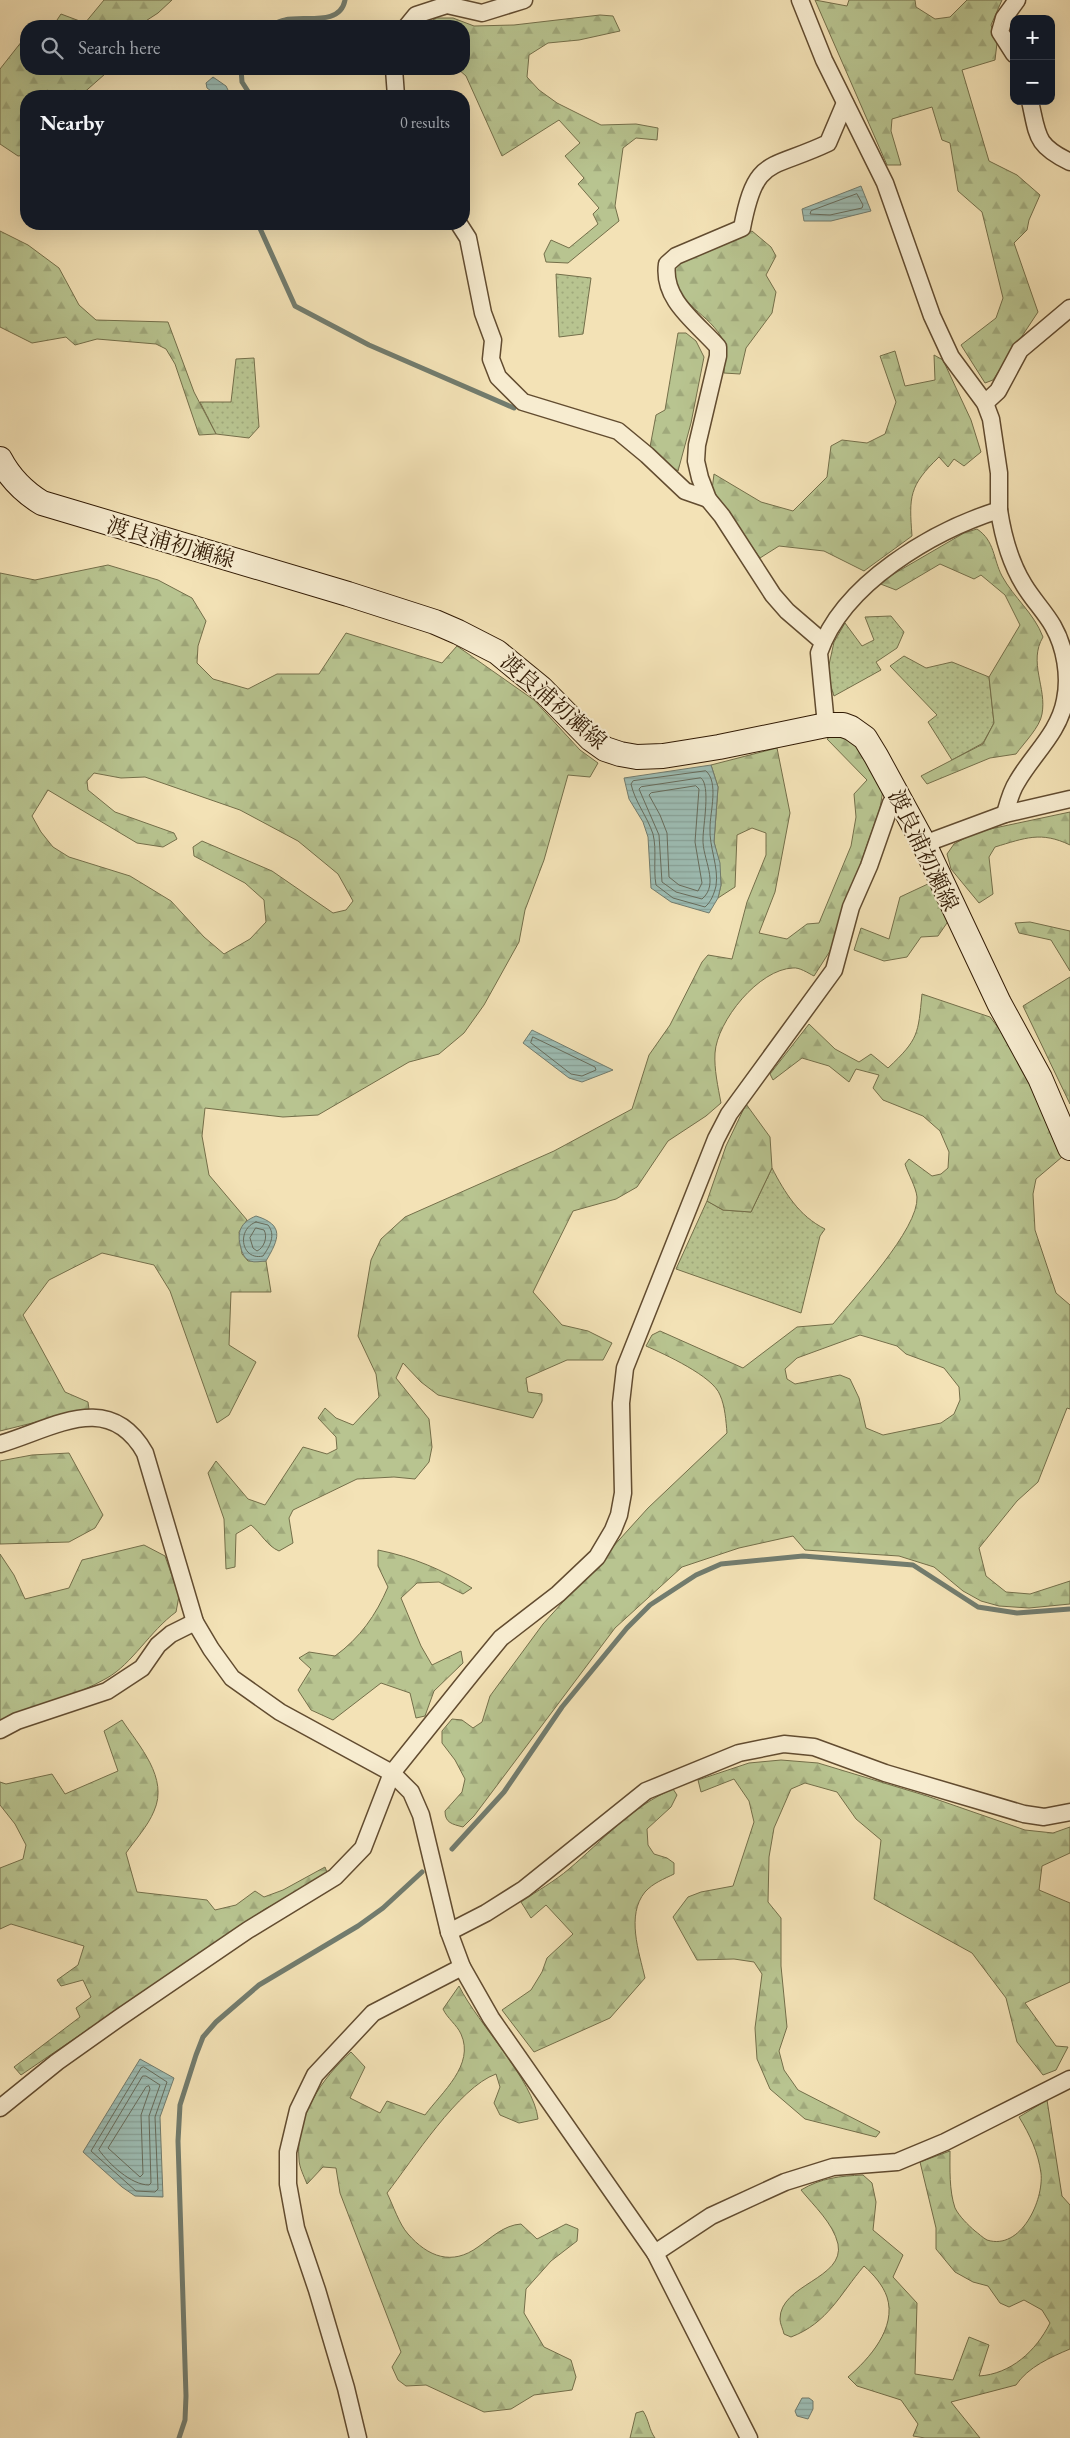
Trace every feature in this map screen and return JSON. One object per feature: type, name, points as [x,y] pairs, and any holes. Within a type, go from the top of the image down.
[{"type":"main road","name":"渡良浦初瀬線","points":[[0,459],[6,470],[25,492],[42,503],[348,594],[435,622],[458,632],[497,652],[541,688],[580,730],[605,749],[620,754],[637,757],[663,756],[826,725],[843,725],[865,738],[924,844],[999,1003],[1040,1078],[1070,1148]]},
{"type":"street","points":[[412,20],[416,15],[447,5],[482,13],[524,0]]},
{"type":"street","points":[[800,0],[845,103],[885,184],[932,316],[951,357],[985,403],[991,419],[999,473],[1002,535],[1024,585],[1053,626],[1062,647],[1067,677],[1065,701],[1057,724],[1016,783],[1004,814]]},
{"type":"street","points":[[1010,48],[1000,32],[1004,18],[1017,0]]},
{"type":"street","points":[[394,75],[396,90]]},
{"type":"street","points":[[823,642],[787,611],[773,595],[722,516],[708,499],[696,460],[697,445],[718,356],[718,347],[698,328],[669,292],[665,276],[667,264],[676,256],[742,228],[748,198],[756,180],[775,162],[805,153],[828,143],[845,103]]},
{"type":"street","points":[[1031,105],[1041,144],[1054,154],[1070,162]]},
{"type":"street","points":[[463,230],[468,238],[483,313],[492,340],[491,359],[498,377],[523,402],[618,431],[647,454],[685,491],[708,499]]},
{"type":"street","points":[[985,403],[998,391],[1020,350],[1070,308]]},
{"type":"street","points":[[826,725],[820,660],[823,642],[842,610],[868,583],[928,542],[975,518],[1000,510]]},
{"type":"street","points":[[924,844],[1004,814],[1070,798]]},
{"type":"street","points":[[0,2108],[57,2062],[119,2018],[248,1930],[335,1877],[363,1848],[392,1773],[501,1638],[558,1594],[597,1558],[614,1530],[623,1493],[621,1403],[625,1368],[673,1243],[716,1139],[729,1114],[834,970],[851,907],[869,866],[891,804],[901,800]]},
{"type":"street","points":[[0,1444],[58,1423],[88,1417],[109,1420],[129,1430],[145,1453],[195,1622],[211,1649],[232,1678],[280,1712],[392,1773],[411,1792],[421,1815],[449,1932],[462,1967],[490,2018],[655,2253],[749,2438]]},
{"type":"street","points":[[0,1730],[17,1721],[107,1691],[142,1668],[158,1645],[171,1634],[195,1622]]},
{"type":"street","points":[[449,1932],[486,1913],[524,1889],[646,1791],[739,1753],[767,1747],[784,1744],[814,1746],[884,1773],[1024,1814],[1044,1817],[1070,1812]]},
{"type":"street","points":[[358,2438],[346,2388],[317,2290],[296,2228],[288,2184],[288,2152],[298,2110],[315,2075],[366,2019],[373,2012],[462,1967]]},
{"type":"street","points":[[655,2253],[711,2216],[786,2182],[833,2167],[897,2162],[954,2138],[1070,2079]]},
{"type":"green space","points":[[104,0],[172,0],[147,20],[87,20]]},
{"type":"green space","points":[[815,0],[847,6],[849,0],[915,0],[916,7],[935,19],[950,17],[967,0],[1002,0],[991,25],[997,43],[995,60],[962,70],[989,161],[1017,175],[1040,195],[1029,220],[1027,230],[1014,243],[1038,312],[993,380],[985,383],[961,345],[996,318],[1003,298],[982,212],[958,191],[950,143],[942,140],[932,107],[892,119],[891,131],[901,165],[887,165]]},
{"type":"green space","points":[[61,14],[77,20],[57,20]]},
{"type":"green space","points":[[600,15],[613,16],[620,31],[579,40],[548,43],[529,55],[527,77],[539,90],[557,103],[601,125],[636,124],[658,128],[657,140],[636,138],[623,148],[615,206],[619,221],[568,263],[546,262],[544,254],[551,240],[569,248],[598,224],[593,214],[599,208],[578,184],[584,178],[565,156],[580,143],[559,120],[502,156],[465,75],[470,75],[470,24],[514,25]]},
{"type":"green space","points":[[436,18],[453,18],[458,20],[433,20]]},
{"type":"green space","points":[[20,44],[20,75],[104,75],[87,90],[20,90],[20,156],[18,156],[0,144],[0,69]]},
{"type":"green space","points":[[0,231],[28,245],[59,268],[79,305],[96,320],[168,322],[194,392],[216,434],[199,435],[175,364],[166,349],[156,344],[97,339],[75,345],[66,337],[32,343],[0,327]]},
{"type":"green space","points":[[752,231],[771,247],[776,256],[766,275],[776,292],[772,313],[746,348],[740,374],[724,373],[724,342],[718,332],[680,292],[671,268],[685,258]]},
{"type":"green space","points":[[556,274],[591,278],[583,334],[559,337]]},
{"type":"green space","points":[[678,333],[686,333],[696,341],[704,357],[691,423],[678,471],[663,461],[650,447],[656,415],[665,410]]},
{"type":"green space","points":[[895,351],[905,386],[935,380],[934,355],[943,360],[971,420],[981,452],[964,466],[954,459],[948,467],[939,457],[929,467],[916,484],[913,492],[911,501],[912,536],[864,571],[824,551],[779,546],[760,558],[712,490],[714,474],[761,502],[793,511],[827,477],[831,446],[842,440],[867,443],[885,434],[896,402],[880,356]]},
{"type":"green space","points":[[254,358],[259,427],[249,438],[216,434],[200,402],[231,402],[236,359]]},
{"type":"green space","points":[[977,529],[987,539],[1002,576],[1034,620],[1043,637],[1037,656],[1043,704],[1042,714],[1035,729],[1016,754],[990,758],[927,784],[921,776],[983,744],[994,723],[989,677],[1020,625],[1005,595],[981,575],[974,579],[940,564],[896,590],[878,583],[964,533]]},
{"type":"green space","points":[[108,565],[158,580],[192,598],[206,621],[198,646],[197,663],[213,679],[248,689],[277,674],[319,674],[346,633],[442,663],[457,646],[534,700],[580,750],[598,763],[590,777],[568,775],[544,860],[525,910],[519,942],[484,1005],[464,1033],[439,1054],[409,1062],[318,1115],[283,1117],[205,1108],[202,1136],[209,1175],[247,1220],[239,1232],[242,1254],[248,1261],[266,1261],[271,1292],[231,1292],[229,1345],[256,1362],[229,1415],[217,1423],[170,1291],[154,1265],[102,1253],[49,1280],[23,1315],[65,1392],[88,1402],[89,1409],[0,1431],[0,573],[35,580]],"holes":[[[94,773],[121,778],[145,777],[240,810],[298,841],[338,874],[353,901],[346,910],[333,913],[272,871],[202,841],[193,847],[194,856],[245,883],[264,900],[266,922],[250,939],[224,954],[204,937],[171,901],[130,876],[69,857],[53,847],[41,832],[32,816],[48,790],[137,843],[163,847],[177,839],[174,833],[115,812],[88,790],[87,781]]]},
{"type":"green space","points":[[891,616],[904,632],[897,648],[876,662],[881,670],[834,696],[827,674],[834,642],[845,623],[862,646],[874,640],[865,617]]},
{"type":"green space","points":[[904,656],[926,668],[952,662],[989,677],[994,723],[983,743],[952,760],[928,722],[937,715],[890,666]]},
{"type":"green space","points":[[836,733],[860,745],[883,790],[880,808],[830,951],[814,976],[804,970],[795,968],[780,971],[767,977],[742,999],[723,1026],[715,1053],[716,1078],[721,1103],[706,1116],[668,1141],[637,1187],[616,1199],[573,1211],[533,1292],[562,1325],[588,1331],[612,1343],[603,1360],[567,1360],[526,1378],[528,1392],[542,1394],[542,1401],[533,1418],[438,1395],[421,1382],[403,1363],[396,1378],[429,1419],[432,1447],[429,1462],[415,1479],[394,1477],[357,1479],[293,1510],[289,1518],[293,1543],[279,1551],[271,1546],[251,1525],[236,1534],[235,1567],[226,1569],[224,1519],[208,1473],[216,1461],[248,1499],[265,1505],[303,1447],[327,1454],[337,1449],[336,1437],[318,1418],[325,1408],[336,1418],[353,1425],[379,1397],[376,1374],[358,1336],[371,1260],[381,1239],[405,1217],[554,1151],[632,1109],[649,1055],[670,1025],[702,962],[708,955],[732,959],[747,902],[766,855],[766,833],[752,828],[737,835],[735,887],[718,898],[721,885],[719,863],[714,842],[718,787],[711,765],[777,748],[790,813],[775,892],[759,933],[787,939],[807,924],[819,923],[851,846],[856,817],[854,794],[867,780],[827,739]]},
{"type":"green space","points":[[1070,812],[1070,845],[1050,838],[1033,837],[995,847],[989,857],[993,894],[979,903],[951,869],[947,854],[954,844],[976,832]]},
{"type":"green space","points":[[930,883],[949,920],[938,936],[921,937],[907,957],[884,961],[854,950],[861,928],[889,939],[900,897]]},
{"type":"green space","points":[[1030,922],[1070,931],[1070,971],[1051,940],[1019,933],[1015,923]]},
{"type":"green space","points":[[1070,977],[1070,1104],[1023,1006]]},
{"type":"green space","points":[[922,994],[990,1017],[1019,1055],[1048,1113],[1062,1157],[1036,1179],[1033,1194],[1035,1230],[1056,1293],[1070,1305],[1070,1409],[1067,1408],[1038,1482],[1017,1501],[979,1548],[986,1576],[1006,1592],[1030,1594],[1070,1581],[1070,1604],[1029,1608],[999,1606],[981,1601],[963,1591],[934,1567],[899,1556],[805,1550],[793,1536],[739,1548],[682,1567],[615,1628],[474,1816],[463,1827],[448,1821],[445,1811],[462,1792],[465,1779],[455,1760],[442,1743],[442,1731],[452,1719],[462,1720],[473,1728],[482,1722],[490,1696],[543,1624],[648,1508],[727,1433],[723,1404],[716,1388],[708,1380],[687,1366],[646,1346],[652,1335],[660,1331],[743,1368],[797,1327],[833,1324],[897,1245],[908,1227],[915,1211],[917,1197],[905,1164],[909,1159],[932,1176],[941,1174],[948,1168],[949,1152],[940,1131],[923,1116],[883,1100],[873,1088],[879,1075],[856,1069],[849,1082],[829,1066],[802,1058],[773,1080],[770,1074],[809,1024],[835,1049],[859,1062],[871,1054],[888,1068],[906,1050],[915,1035]],"holes":[[[860,1335],[897,1346],[906,1354],[944,1368],[959,1387],[960,1400],[954,1414],[941,1423],[883,1435],[866,1428],[859,1398],[850,1379],[840,1375],[795,1384],[787,1379],[785,1369],[797,1358]]]},
{"type":"green space","points":[[746,1104],[770,1137],[772,1168],[751,1212],[723,1210],[707,1201],[726,1146]]},
{"type":"green space","points":[[772,1168],[800,1211],[825,1229],[820,1236],[801,1313],[676,1269],[707,1201],[723,1210],[751,1212]]},
{"type":"green space","points":[[69,1453],[103,1515],[95,1528],[69,1542],[0,1544],[0,1461],[32,1455]]},
{"type":"green space","points":[[144,1545],[165,1556],[179,1596],[176,1612],[158,1628],[125,1664],[107,1678],[68,1696],[0,1722],[0,1554],[14,1575],[25,1599],[69,1588],[82,1560]]},
{"type":"green space","points":[[378,1550],[403,1556],[427,1565],[450,1575],[472,1588],[463,1594],[439,1582],[417,1583],[401,1598],[421,1646],[432,1665],[461,1651],[463,1663],[434,1691],[425,1716],[416,1718],[410,1693],[381,1683],[333,1720],[311,1710],[298,1690],[311,1669],[299,1658],[309,1652],[335,1656],[360,1634],[378,1607],[388,1587],[378,1566]]},
{"type":"green space","points":[[122,1720],[150,1763],[158,1787],[158,1799],[154,1811],[126,1853],[137,1892],[207,1900],[215,1910],[236,1905],[255,1891],[264,1897],[283,1890],[325,1867],[328,1875],[265,1909],[21,2075],[14,2067],[80,2017],[76,2008],[91,1997],[83,1980],[61,1986],[57,1980],[78,1965],[84,1946],[11,1924],[0,1929],[0,1868],[23,1859],[26,1845],[15,1824],[0,1805],[0,1782],[6,1784],[52,1774],[65,1794],[118,1771],[104,1731]]},
{"type":"green space","points":[[781,1760],[818,1763],[927,1796],[1025,1830],[1053,1833],[1070,1827],[1070,1853],[1042,1866],[1039,1890],[1070,1903],[1070,1982],[1025,2003],[1056,2046],[1068,2047],[1056,2070],[1043,2075],[1017,2042],[1006,1998],[972,1953],[874,1899],[881,1840],[856,1819],[837,1792],[805,1783],[791,1789],[774,1828],[769,1857],[768,1902],[781,1918],[781,1966],[787,2027],[779,2051],[784,2070],[798,2090],[880,2132],[876,2137],[805,2119],[770,2089],[757,2059],[755,2028],[762,1974],[754,1962],[734,1959],[697,1960],[673,1917],[688,1897],[701,1892],[733,1886],[754,1822],[749,1801],[734,1779],[701,1792],[698,1780],[749,1763]]},
{"type":"green space","points":[[673,1789],[677,1795],[671,1807],[647,1829],[648,1845],[654,1854],[667,1858],[674,1863],[674,1874],[648,1889],[639,1901],[636,1911],[637,1945],[645,1978],[610,2018],[534,2052],[502,2010],[531,1990],[542,1972],[547,1958],[573,1934],[546,1905],[531,1918],[521,1902],[564,1873],[631,1814],[658,1796]]},
{"type":"green space","points":[[459,1986],[527,2088],[538,2119],[519,2123],[500,2115],[494,2103],[500,2087],[496,2074],[482,2082],[467,2094],[437,2126],[387,2193],[399,2220],[408,2234],[424,2248],[432,2253],[450,2257],[468,2253],[498,2233],[515,2225],[521,2224],[537,2239],[566,2224],[578,2229],[577,2241],[551,2261],[526,2289],[524,2313],[544,2347],[571,2360],[576,2377],[572,2390],[534,2395],[511,2409],[484,2412],[426,2385],[406,2386],[398,2380],[392,2367],[401,2352],[340,2193],[336,2168],[323,2167],[307,2184],[299,2159],[301,2128],[306,2114],[321,2086],[340,2062],[351,2052],[365,2067],[350,2098],[380,2113],[387,2101],[425,2115],[455,2078],[464,2056],[461,2034],[443,2009]]},
{"type":"green space","points":[[1047,2100],[1062,2196],[1070,2205],[1070,2349],[1033,2368],[1016,2385],[951,2402],[980,2438],[925,2438],[913,2436],[918,2424],[901,2400],[857,2386],[848,2377],[872,2352],[885,2331],[888,2320],[889,2309],[883,2288],[864,2266],[832,2307],[815,2324],[791,2337],[784,2334],[780,2323],[783,2307],[790,2297],[832,2266],[838,2256],[836,2236],[822,2215],[801,2190],[823,2180],[846,2176],[863,2175],[872,2183],[876,2202],[873,2230],[903,2255],[893,2277],[917,2303],[915,2374],[953,2380],[969,2337],[989,2345],[979,2376],[1002,2371],[1030,2352],[1050,2323],[1042,2310],[1024,2300],[1009,2307],[1000,2303],[988,2286],[973,2282],[955,2272],[936,2249],[936,2228],[920,2162],[950,2151],[952,2194],[955,2208],[959,2214],[972,2229],[987,2240],[999,2241],[1010,2238],[1020,2231],[1028,2221],[1039,2196],[1041,2184],[1040,2165],[1036,2151],[1019,2117]]},
{"type":"green space","points":[[643,2411],[655,2438],[630,2438],[636,2413]]},
{"type":"water","points":[[213,77],[226,86],[228,90],[210,90],[206,83]]},
{"type":"water","points":[[861,186],[871,211],[831,221],[804,221],[802,209]]},
{"type":"water","points":[[711,765],[718,787],[714,842],[720,863],[721,885],[718,898],[709,913],[671,902],[651,888],[648,837],[643,822],[629,799],[624,778]]},
{"type":"water","points":[[532,1030],[613,1070],[582,1082],[569,1078],[523,1043]]},
{"type":"water","points":[[256,1216],[272,1224],[277,1234],[274,1246],[266,1261],[254,1262],[248,1260],[243,1254],[240,1242],[241,1228],[247,1221]]},
{"type":"water","points":[[140,2059],[174,2078],[160,2117],[163,2197],[135,2196],[122,2187],[83,2152]]},
{"type":"water","points":[[802,2398],[809,2398],[813,2401],[813,2409],[808,2419],[797,2416],[795,2411]]},
{"type":"waterway","points":[[287,20],[329,17],[336,14],[342,8],[345,0]]},
{"type":"waterway","points":[[241,75],[242,82],[247,90]]},
{"type":"waterway","points":[[261,230],[295,306],[369,345],[514,408]]},
{"type":"waterway","points":[[452,1849],[504,1792],[562,1707],[627,1628],[650,1605],[696,1575],[721,1564],[803,1556],[913,1565],[978,1607],[1017,1613],[1070,1609]]},
{"type":"waterway","points":[[179,2438],[185,2420],[186,2396],[178,2141],[180,2105],[203,2037],[216,2022],[259,1985],[358,1926],[383,1908],[422,1872]]}]
